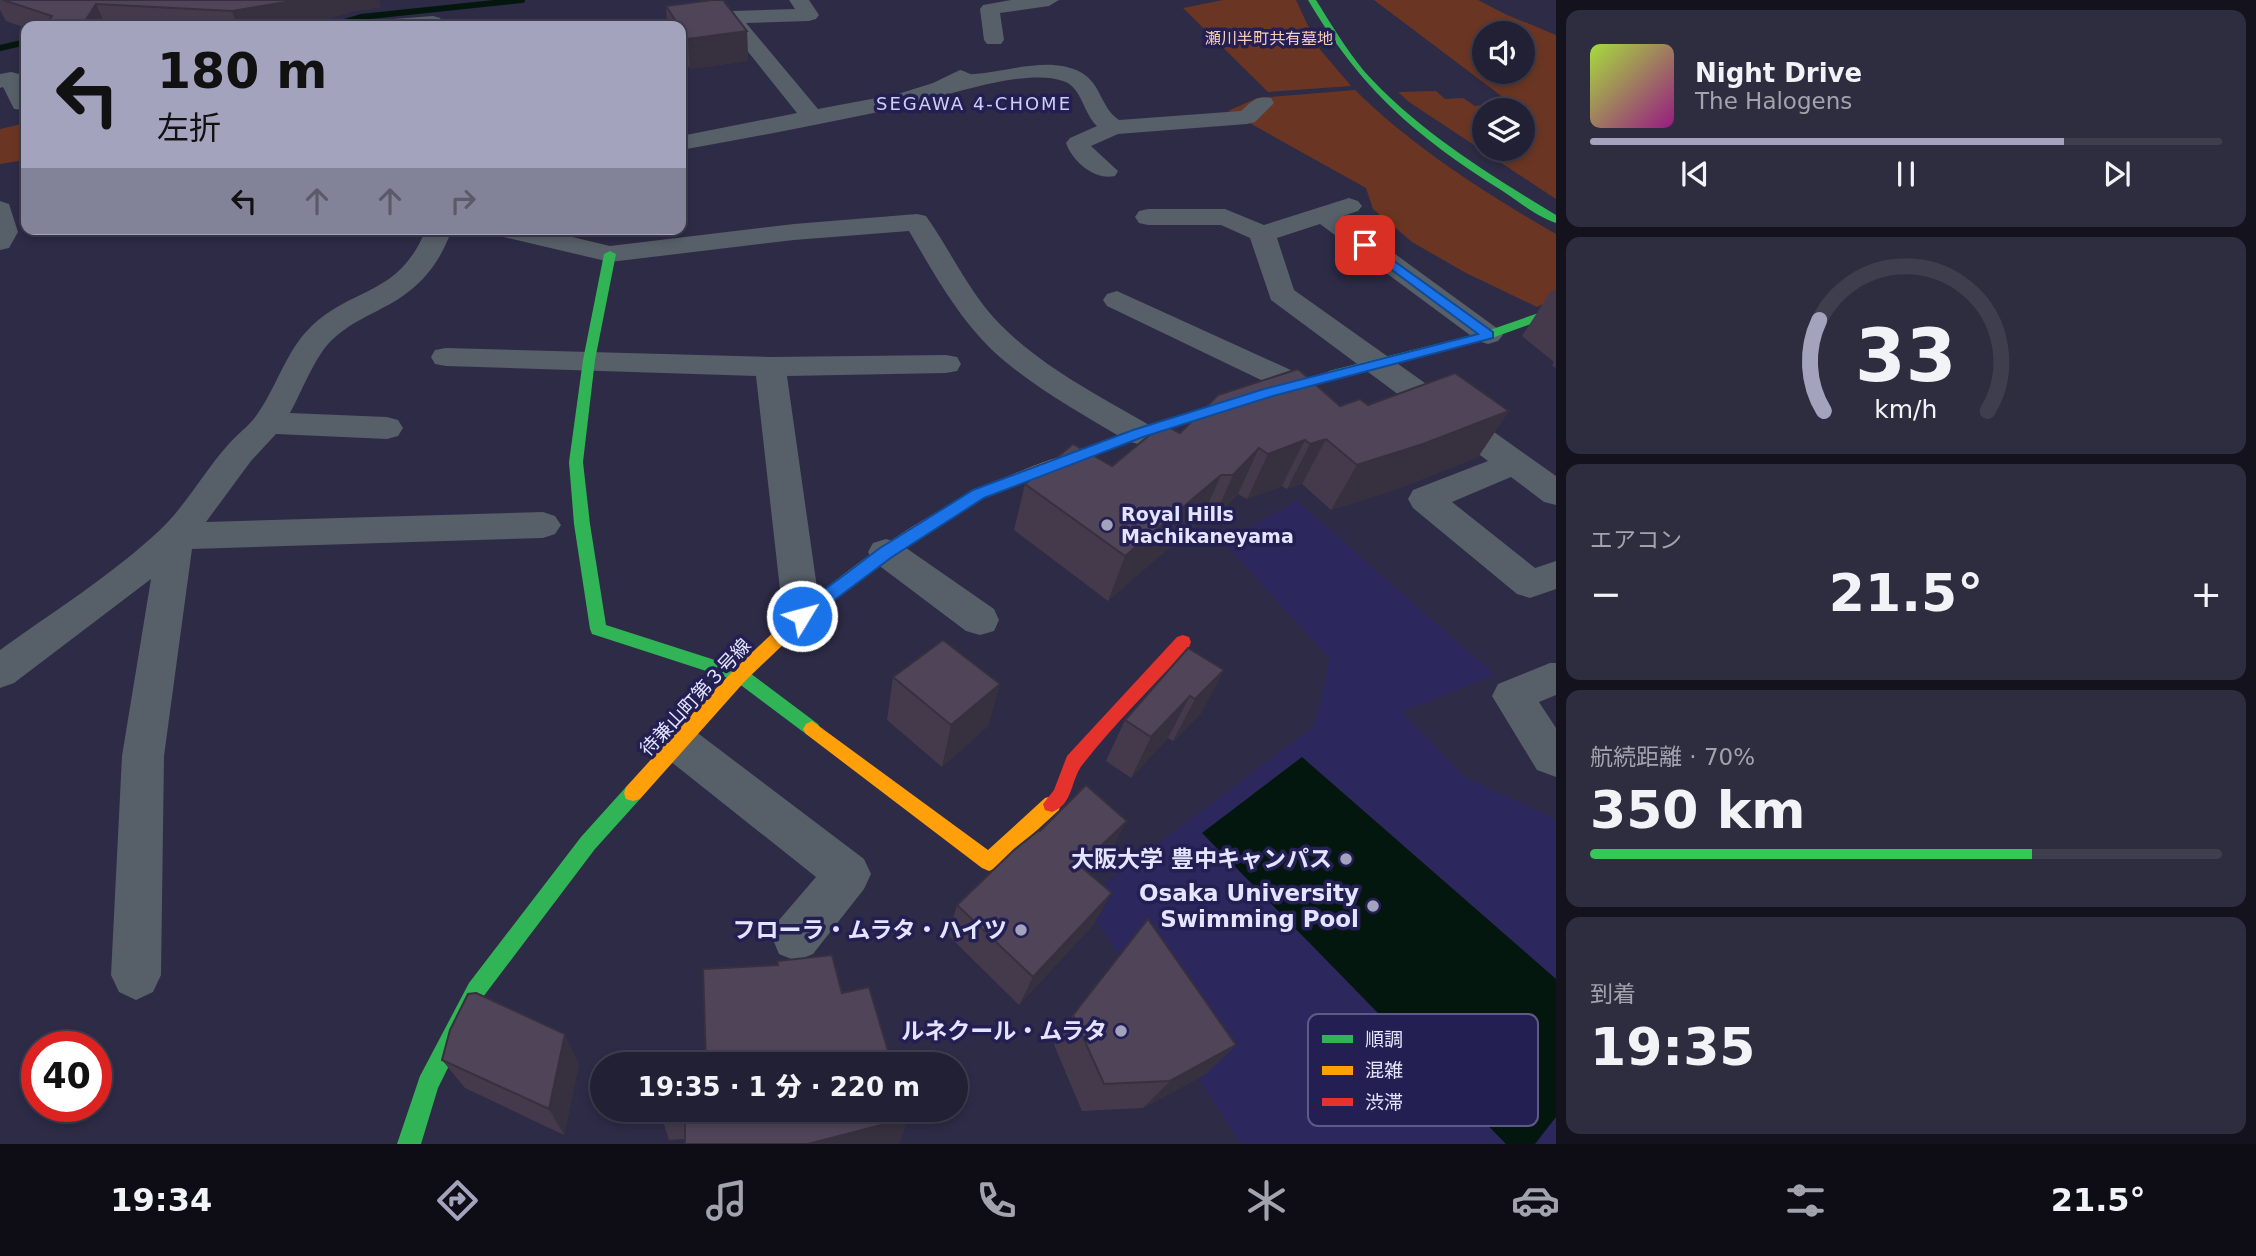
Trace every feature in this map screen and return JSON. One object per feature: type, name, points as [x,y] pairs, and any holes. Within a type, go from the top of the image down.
[{"type":"street","points":[[686,23],[731,17],[809,15],[799,0]]},
{"type":"street","points":[[941,88],[994,50],[990,9],[1049,0]]},
{"type":"street","points":[[1312,0],[1347,60],[1410,122],[1494,183],[1556,220]]},
{"type":"street","points":[[399,21],[428,14]]},
{"type":"street","points":[[731,17],[812,117]]},
{"type":"street","points":[[686,142],[902,100],[999,75],[1034,72],[1072,77],[1083,83],[1098,117],[1114,127]]},
{"type":"street","points":[[9,74],[21,102]]},
{"type":"street","points":[[1106,171],[1081,152],[1078,143],[1114,127],[1247,117],[1263,103]]},
{"type":"street","points":[[0,209],[5,232],[0,242]]},
{"type":"street","points":[[1148,217],[1225,217],[1262,234],[1337,210],[1488,335]]},
{"type":"street","points":[[529,235],[610,254],[794,232],[917,222],[958,292],[1012,363],[1138,433]]},
{"type":"street","points":[[1262,234],[1281,294],[1375,365],[1556,494]]},
{"type":"street","points":[[0,672],[146,563],[176,537],[239,453],[268,423],[316,339],[344,316],[387,293],[413,275],[430,253],[437,235]]},
{"type":"street","points":[[610,254],[589,360],[576,462],[582,524],[598,629],[740,676],[989,862],[1061,795],[1073,762],[1183,642]]},
{"type":"street","points":[[1116,300],[1295,384]]},
{"type":"street","name":"待兼山町第３号線","points":[[409,1144],[428,1084],[476,989],[588,843],[740,676],[802,616],[886,552],[979,494],[1138,433],[1295,384],[1488,335],[1556,311]]},
{"type":"street","points":[[446,357],[770,368],[946,365]]},
{"type":"street","points":[[770,368],[802,616]]},
{"type":"street","points":[[268,423],[387,428]]},
{"type":"street","points":[[1515,463],[1425,499],[1530,584],[1556,575]]},
{"type":"street","points":[[176,537],[543,525]]},
{"type":"street","points":[[136,975],[143,756],[176,537]]},
{"type":"street","points":[[886,552],[980,620]]},
{"type":"street","points":[[1556,679],[1550,679],[1512,696],[1552,757],[1556,759]]},
{"type":"street","points":[[680,744],[848,874],[796,937]]},
{"type":"shaded area","name":"大阪大学 豊中キャンパス","points":[[1297,501],[1495,675],[1402,712],[1465,777],[1556,819],[1556,1144],[1241,1144],[1083,900],[1314,726],[1330,659],[1223,542]]},
{"type":"shaded area","name":"Osaka University Swimming Pool","points":[[1302,757],[1556,979],[1556,1117],[1535,1144],[1506,1144],[1488,1126],[1538,1126],[1538,1014],[1379,1014],[1202,833]]},
{"type":"green space","name":"瀬川半町共有墓地","points":[[1223,0],[1296,0],[1318,47],[1351,86],[1268,92],[1183,8]]},
{"type":"green space","points":[[1374,0],[1478,0],[1522,21],[1472,21],[1472,74]]},
{"type":"green space","points":[[1535,26],[1556,35],[1556,199],[1498,161],[1535,161],[1535,98],[1504,98],[1485,84],[1535,84]]},
{"type":"green space","points":[[1355,90],[1401,131],[1451,168],[1556,234],[1556,298],[1537,307],[1466,273],[1412,242],[1373,209],[1366,188],[1228,111],[1257,98]]},
{"type":"green space","points":[[1436,91],[1445,99],[1463,98],[1472,104],[1472,144],[1398,92]]},
{"type":"green space","points":[[21,124],[21,161],[0,164],[0,129]]},
{"type":"building","points":[[3,0],[298,0],[232,11],[96,4],[85,21],[48,21],[52,16]]},
{"type":"building","points":[[723,0],[747,31],[688,39],[686,21],[676,21],[666,6]]},
{"type":"building","points":[[1298,369],[1340,406],[1360,399],[1368,405],[1455,373],[1509,411],[1423,444],[1357,465],[1326,439],[1310,444],[1305,440],[1268,454],[1259,448],[1233,475],[1221,475],[1125,556],[1025,484],[1073,444],[1112,466],[1163,424],[1180,433],[1218,395]]},
{"type":"building","points":[[943,640],[1000,684],[951,725],[893,677]]},
{"type":"building","points":[[1188,648],[1224,670],[1195,699],[1190,696],[1151,737],[1125,720]]},
{"type":"building","points":[[1086,785],[1127,821],[1080,866],[1112,893],[1033,977],[957,905],[1014,850],[1040,831]]},
{"type":"building","name":"ルネクール・ムラタ","points":[[1148,919],[1236,1045],[1170,1081],[1104,1084],[1073,1015]]},
{"type":"building","points":[[832,955],[842,993],[869,987],[888,1052],[706,1052],[703,969],[778,965],[777,961]]},
{"type":"building","points":[[476,993],[565,1034],[549,1109],[442,1060],[450,1030],[468,994]]},
{"type":"building","points":[[685,1122],[893,1122],[808,1144],[685,1144]]},
{"type":"waterway","points":[[348,21],[361,17],[522,0]]},
{"type":"waterway","points":[[0,48],[21,43]]},
{"type":"traffic: fast","points":[[1312,0],[1335,38],[1360,71],[1388,101],[1449,152],[1556,220]]},
{"type":"traffic: fast","points":[[610,254],[589,360],[576,462],[582,524],[598,629],[740,675],[812,729]]},
{"type":"traffic: fast","points":[[1334,374],[1488,335],[1556,311]]},
{"type":"traffic: fast","points":[[409,1144],[428,1084],[476,990],[588,843],[633,793]]},
{"type":"traffic: slow","points":[[633,793],[740,675],[802,616],[886,552],[979,494],[1084,454]]},
{"type":"traffic: slow","points":[[812,729],[989,862],[1052,804]]},
{"type":"traffic: jam","points":[[1084,454],[1138,433],[1334,374]]},
{"type":"traffic: jam","points":[[1052,804],[1061,795],[1073,762],[1183,642]]},
{"type":"place","name":"Royal Hills Machikaneyama","points":[[1107,525]]},
{"type":"place","name":"大阪大学 豊中キャンパス","points":[[1346,859]]},
{"type":"place","name":"Osaka University Swimming Pool","points":[[1373,906]]},
{"type":"place","name":"フローラ・ムラタ・ハイツ","points":[[1021,930]]},
{"type":"place","name":"ルネクール・ムラタ","points":[[1121,1031]]},
{"type":"district","name":"SEGAWA 4-CHOME","points":[[974,104]]},
{"type":"route","points":[[802,616],[886,552],[979,494],[1138,433],[1295,384],[1488,335],[1365,245]]}]
